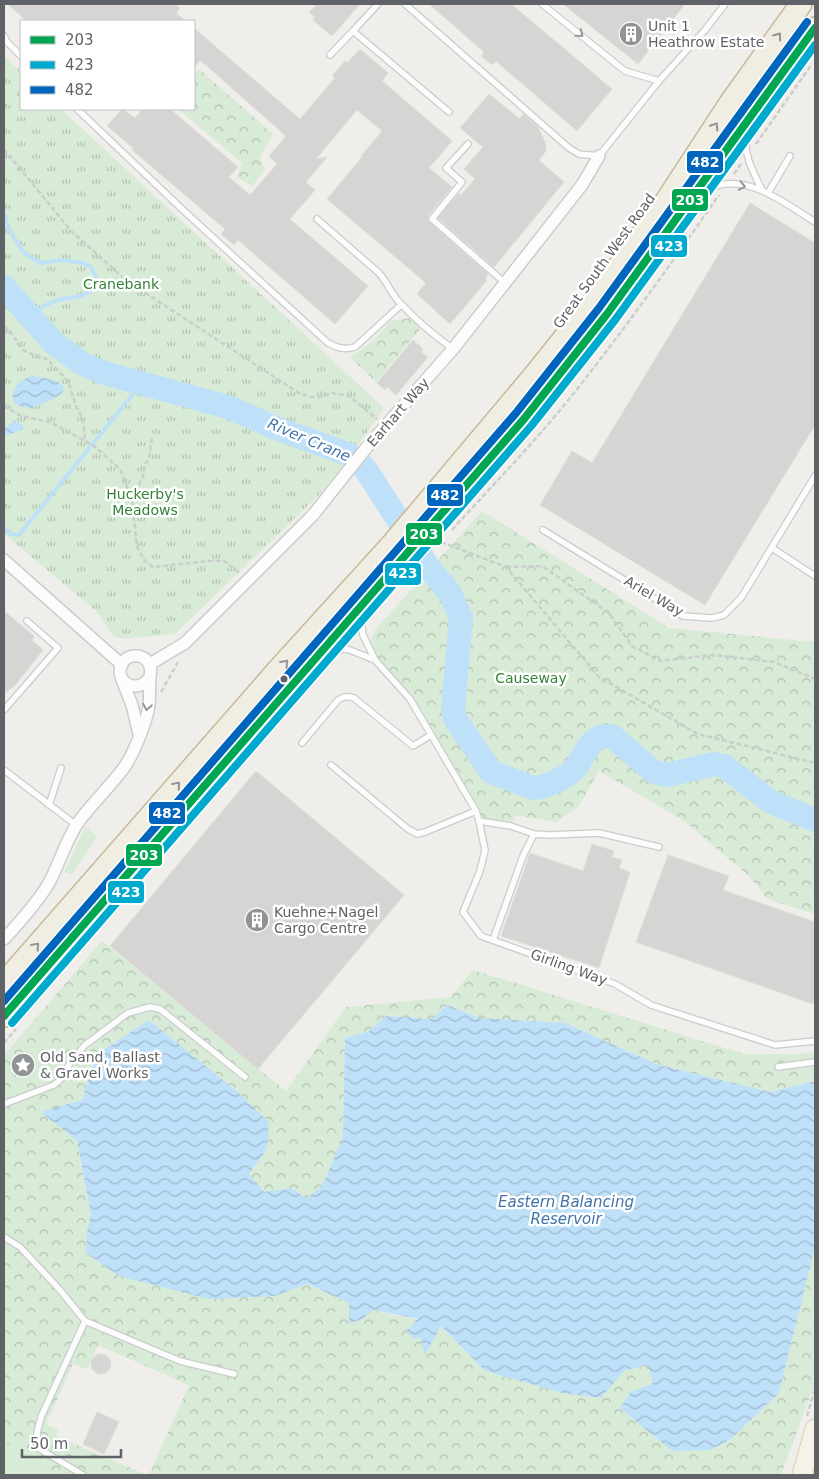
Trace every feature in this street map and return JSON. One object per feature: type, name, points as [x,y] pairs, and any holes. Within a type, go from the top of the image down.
[{"type":"highway","name":"Great South West Road","points":[[430,527],[515,399],[592,303],[664,204],[735,96],[801,4]]},
{"type":"highway","name":"Great South West Road","points":[[4,983],[276,672],[397,551],[430,527],[482,469],[573,359],[815,28]]},
{"type":"highway","name":"Great South West Road","points":[[4,1016],[365,603],[397,551]]},
{"type":"main road","points":[[802,1475],[815,1429]]},
{"type":"street","name":"Earhart Way","points":[[150,664],[185,642],[313,516],[368,447],[453,349],[582,185],[598,156]]},
{"type":"street","points":[[4,560],[121,664]]},
{"type":"street","points":[[4,939],[23,918],[48,884],[62,851],[76,826],[124,768],[139,735],[149,706],[150,664],[142,657],[133,656],[128,657],[121,664],[120,669],[132,705],[139,735]]},
{"type":"street","points":[[122,678],[125,682],[134,686],[143,684],[150,677]]},
{"type":"lane","points":[[330,55],[378,4]]},
{"type":"lane","points":[[405,4],[569,148],[579,154],[598,156]]},
{"type":"lane","points":[[542,4],[625,71],[659,81]]},
{"type":"lane","name":"Earhart Way","points":[[598,156],[725,4]]},
{"type":"lane","points":[[353,31],[449,112]]},
{"type":"lane","points":[[4,36],[7,42],[20,55]]},
{"type":"lane","points":[[77,110],[328,343],[339,348],[355,347],[401,305]]},
{"type":"lane","points":[[747,121],[745,147],[747,156],[765,191]]},
{"type":"lane","points":[[468,144],[446,168],[462,182],[432,219],[504,283]]},
{"type":"lane","points":[[765,191],[790,156]]},
{"type":"lane","points":[[691,199],[718,184],[734,184],[765,191],[815,222]]},
{"type":"lane","points":[[317,219],[379,273],[388,283],[392,293],[401,305],[453,349]]},
{"type":"lane","name":"Ariel Way","points":[[543,530],[684,616],[712,618],[724,615],[741,598],[815,476]]},
{"type":"lane","points":[[772,548],[815,576]]},
{"type":"lane","name":"Girling Way","points":[[365,603],[362,611],[361,627],[375,660],[410,699],[476,811],[485,850],[480,871],[463,912],[481,936],[615,984],[651,1005],[775,1045],[815,1041]]},
{"type":"lane","points":[[4,710],[58,648],[27,621]]},
{"type":"lane","name":"Girling Way","points":[[315,660],[322,654],[335,649],[347,649],[375,660]]},
{"type":"lane","points":[[302,743],[342,696],[354,698],[414,746],[431,735]]},
{"type":"lane","points":[[332,765],[408,829],[417,834],[476,811]]},
{"type":"lane","points":[[50,805],[61,768]]},
{"type":"lane","points":[[4,770],[76,826]]},
{"type":"lane","points":[[479,821],[511,826],[534,834],[599,833],[658,847]]},
{"type":"lane","points":[[493,940],[523,856],[534,834]]},
{"type":"lane","points":[[4,1104],[54,1085],[61,1079],[85,1045],[128,1013],[150,1007],[160,1009],[245,1077]]},
{"type":"lane","points":[[778,1067],[815,1062]]},
{"type":"lane","points":[[4,1237],[20,1248],[60,1290],[85,1321],[180,1361],[234,1374]]},
{"type":"lane","points":[[83,1475],[38,1448],[37,1433],[40,1417],[85,1321]]},
{"type":"path","points":[[4,149],[72,232],[127,281],[299,393],[320,398],[332,393],[349,396],[387,425]]},
{"type":"path","points":[[4,326],[10,331],[23,350],[47,359],[68,381],[76,406],[83,420],[84,441]]},
{"type":"path","points":[[4,406],[21,416],[50,422],[89,443],[120,469],[132,500],[137,547],[145,561],[153,567],[224,561],[247,580]]},
{"type":"path","points":[[132,500],[144,474],[144,466],[149,458],[152,438]]},
{"type":"path","points":[[430,527],[506,568],[599,677],[698,734],[815,762]]},
{"type":"path","points":[[506,568],[542,566],[609,613],[632,646],[660,661],[713,655],[774,662],[815,679]]},
{"type":"path","points":[[159,695],[173,669],[184,656]]},
{"type":"green space","points":[[4,56],[20,71],[20,110],[62,110],[384,408],[347,461],[318,496],[175,634],[123,639],[113,636],[96,611],[4,534]]},
{"type":"green space","points":[[199,69],[273,134],[260,157],[265,170],[252,186],[237,177],[242,163],[179,110],[195,110],[195,74]]},
{"type":"green space","points":[[410,318],[421,328],[376,382],[350,357],[362,350],[391,321]]},
{"type":"green space","name":"Causeway","points":[[482,511],[669,628],[815,642],[815,914],[767,899],[750,877],[683,820],[599,771],[579,806],[556,822],[516,815],[511,826],[479,821],[410,699],[375,660],[368,646],[375,630]]},
{"type":"green space","points":[[86,826],[97,837],[72,874],[64,872]]},
{"type":"green space","points":[[102,941],[286,1091],[346,1007],[451,997],[473,970],[744,1054],[799,1054],[815,1052],[815,1081],[770,1092],[656,1064],[565,1023],[479,1018],[447,1005],[432,1019],[386,1016],[369,1031],[345,1038],[343,1137],[322,1186],[307,1199],[290,1188],[264,1192],[249,1175],[267,1149],[96,1055],[82,1100],[77,1141],[91,1216],[87,1231],[275,1296],[307,1284],[349,1303],[363,1319],[372,1310],[418,1320],[425,1355],[440,1326],[485,1371],[601,1398],[624,1371],[648,1364],[653,1383],[631,1392],[710,1450],[731,1439],[779,1393],[815,1247],[815,1383],[781,1475],[149,1475],[189,1385],[98,1345],[87,1369],[73,1364],[46,1424],[58,1430],[56,1436],[147,1475],[60,1475],[4,1442],[4,1055]]},
{"type":"green space","points":[[4,1441],[62,1475],[4,1475]]},
{"type":"water","points":[[32,376],[49,379],[61,384],[64,387],[63,392],[55,398],[29,409],[15,404],[13,399],[14,390],[19,383]]},
{"type":"water","points":[[14,421],[19,422],[23,429],[8,435],[4,433],[4,429]]},
{"type":"water","name":"Eastern Balancing Reservoir","points":[[447,1005],[479,1018],[565,1023],[656,1064],[770,1092],[815,1081],[815,1247],[779,1393],[731,1439],[710,1450],[672,1451],[620,1408],[631,1392],[653,1383],[647,1365],[624,1371],[601,1398],[562,1393],[485,1371],[441,1326],[425,1355],[420,1337],[413,1339],[407,1330],[418,1319],[373,1310],[363,1319],[349,1323],[349,1303],[307,1284],[275,1296],[209,1299],[119,1276],[86,1253],[87,1231],[91,1215],[77,1141],[41,1112],[82,1100],[96,1055],[149,1020],[240,1094],[269,1122],[267,1149],[249,1174],[264,1192],[290,1188],[307,1198],[322,1186],[343,1137],[345,1038],[369,1031],[386,1016],[432,1019]]},
{"type":"building","points":[[7,4],[175,4],[180,8],[176,13],[184,20],[26,20]]},
{"type":"building","points":[[318,4],[360,4],[332,36],[313,20],[315,17],[309,12]]},
{"type":"building","points":[[429,4],[511,4],[612,89],[577,131],[496,61],[492,65],[481,56],[484,52]]},
{"type":"building","name":"Unit 1 Heathrow Estate","points":[[563,4],[685,4],[638,64]]},
{"type":"building","points":[[195,29],[300,119],[335,78],[332,76],[345,61],[347,63],[360,49],[388,73],[382,81],[452,141],[429,168],[452,187],[428,216],[427,220],[488,274],[485,278],[487,280],[450,324],[417,294],[426,283],[327,199],[382,131],[357,110],[316,159],[327,157],[306,182],[315,190],[290,219],[368,286],[335,324],[238,240],[234,245],[221,234],[225,229],[132,150],[133,148],[107,126],[121,110],[135,118],[142,110],[171,110],[238,167],[229,177],[250,195],[277,164],[269,156],[286,136],[200,60],[195,67]]},
{"type":"building","points":[[489,94],[520,119],[523,114],[538,127],[545,142],[546,151],[539,160],[564,182],[494,267],[438,218],[459,193],[461,195],[475,179],[464,169],[483,147],[460,128]]},
{"type":"building","points":[[750,203],[815,243],[815,425],[705,605],[540,505],[572,451],[592,463]]},
{"type":"building","points":[[413,340],[423,349],[421,352],[428,357],[396,395],[387,387],[385,390],[377,383]]},
{"type":"building","points":[[4,611],[34,636],[32,640],[43,650],[16,684],[4,694]]},
{"type":"building","name":"Kuehne+Nagel Cargo Centre","points":[[256,771],[404,895],[258,1069],[110,946]]},
{"type":"building","points":[[592,844],[614,851],[612,857],[622,860],[619,868],[630,872],[599,968],[501,936],[530,853],[583,871]]},
{"type":"building","points":[[668,855],[729,876],[723,890],[815,922],[815,997],[813,1004],[636,942]]},
{"type":"building","points":[[97,1354],[105,1354],[111,1360],[111,1368],[105,1374],[97,1374],[91,1368],[91,1360]]},
{"type":"building","points":[[97,1412],[119,1422],[104,1454],[83,1444]]},
{"type":"waterway","name":"River Crane","points":[[4,214],[9,229],[24,253],[40,263],[62,260],[83,263],[91,267],[97,279],[94,289],[81,296],[57,300],[42,307],[33,319]]},
{"type":"waterway","name":"River Crane","points":[[4,287],[54,343],[81,363],[104,373],[228,407],[276,428],[350,455],[360,463],[429,568],[450,593],[461,618],[453,711],[456,720],[491,772],[534,788],[545,786],[563,778],[572,771],[596,739],[612,736],[654,772],[667,775],[714,764],[724,766],[771,802],[815,820]]},
{"type":"waterway","points":[[4,528],[10,534],[19,535],[142,383]]},
{"type":"transit line","name":"482","points":[[4,1001],[516,413],[599,308],[807,22]]},
{"type":"transit line","name":"203","points":[[4,1016],[524,419],[607,314],[815,28]]},
{"type":"transit line","name":"423","points":[[12,1023],[532,425],[615,320],[815,45]]},
{"type":"place","name":"Unit 1 Heathrow Estate","points":[[631,34]]},
{"type":"place","name":"Kuehne+Nagel Cargo Centre","points":[[257,920]]},
{"type":"place","name":"Old Sand, Ballast & Gravel Works","points":[[23,1065]]},
{"type":"park label","name":"Cranebank","points":[[121,284]]},
{"type":"park label","name":"Huckerby's Meadows","points":[[145,502]]}]
